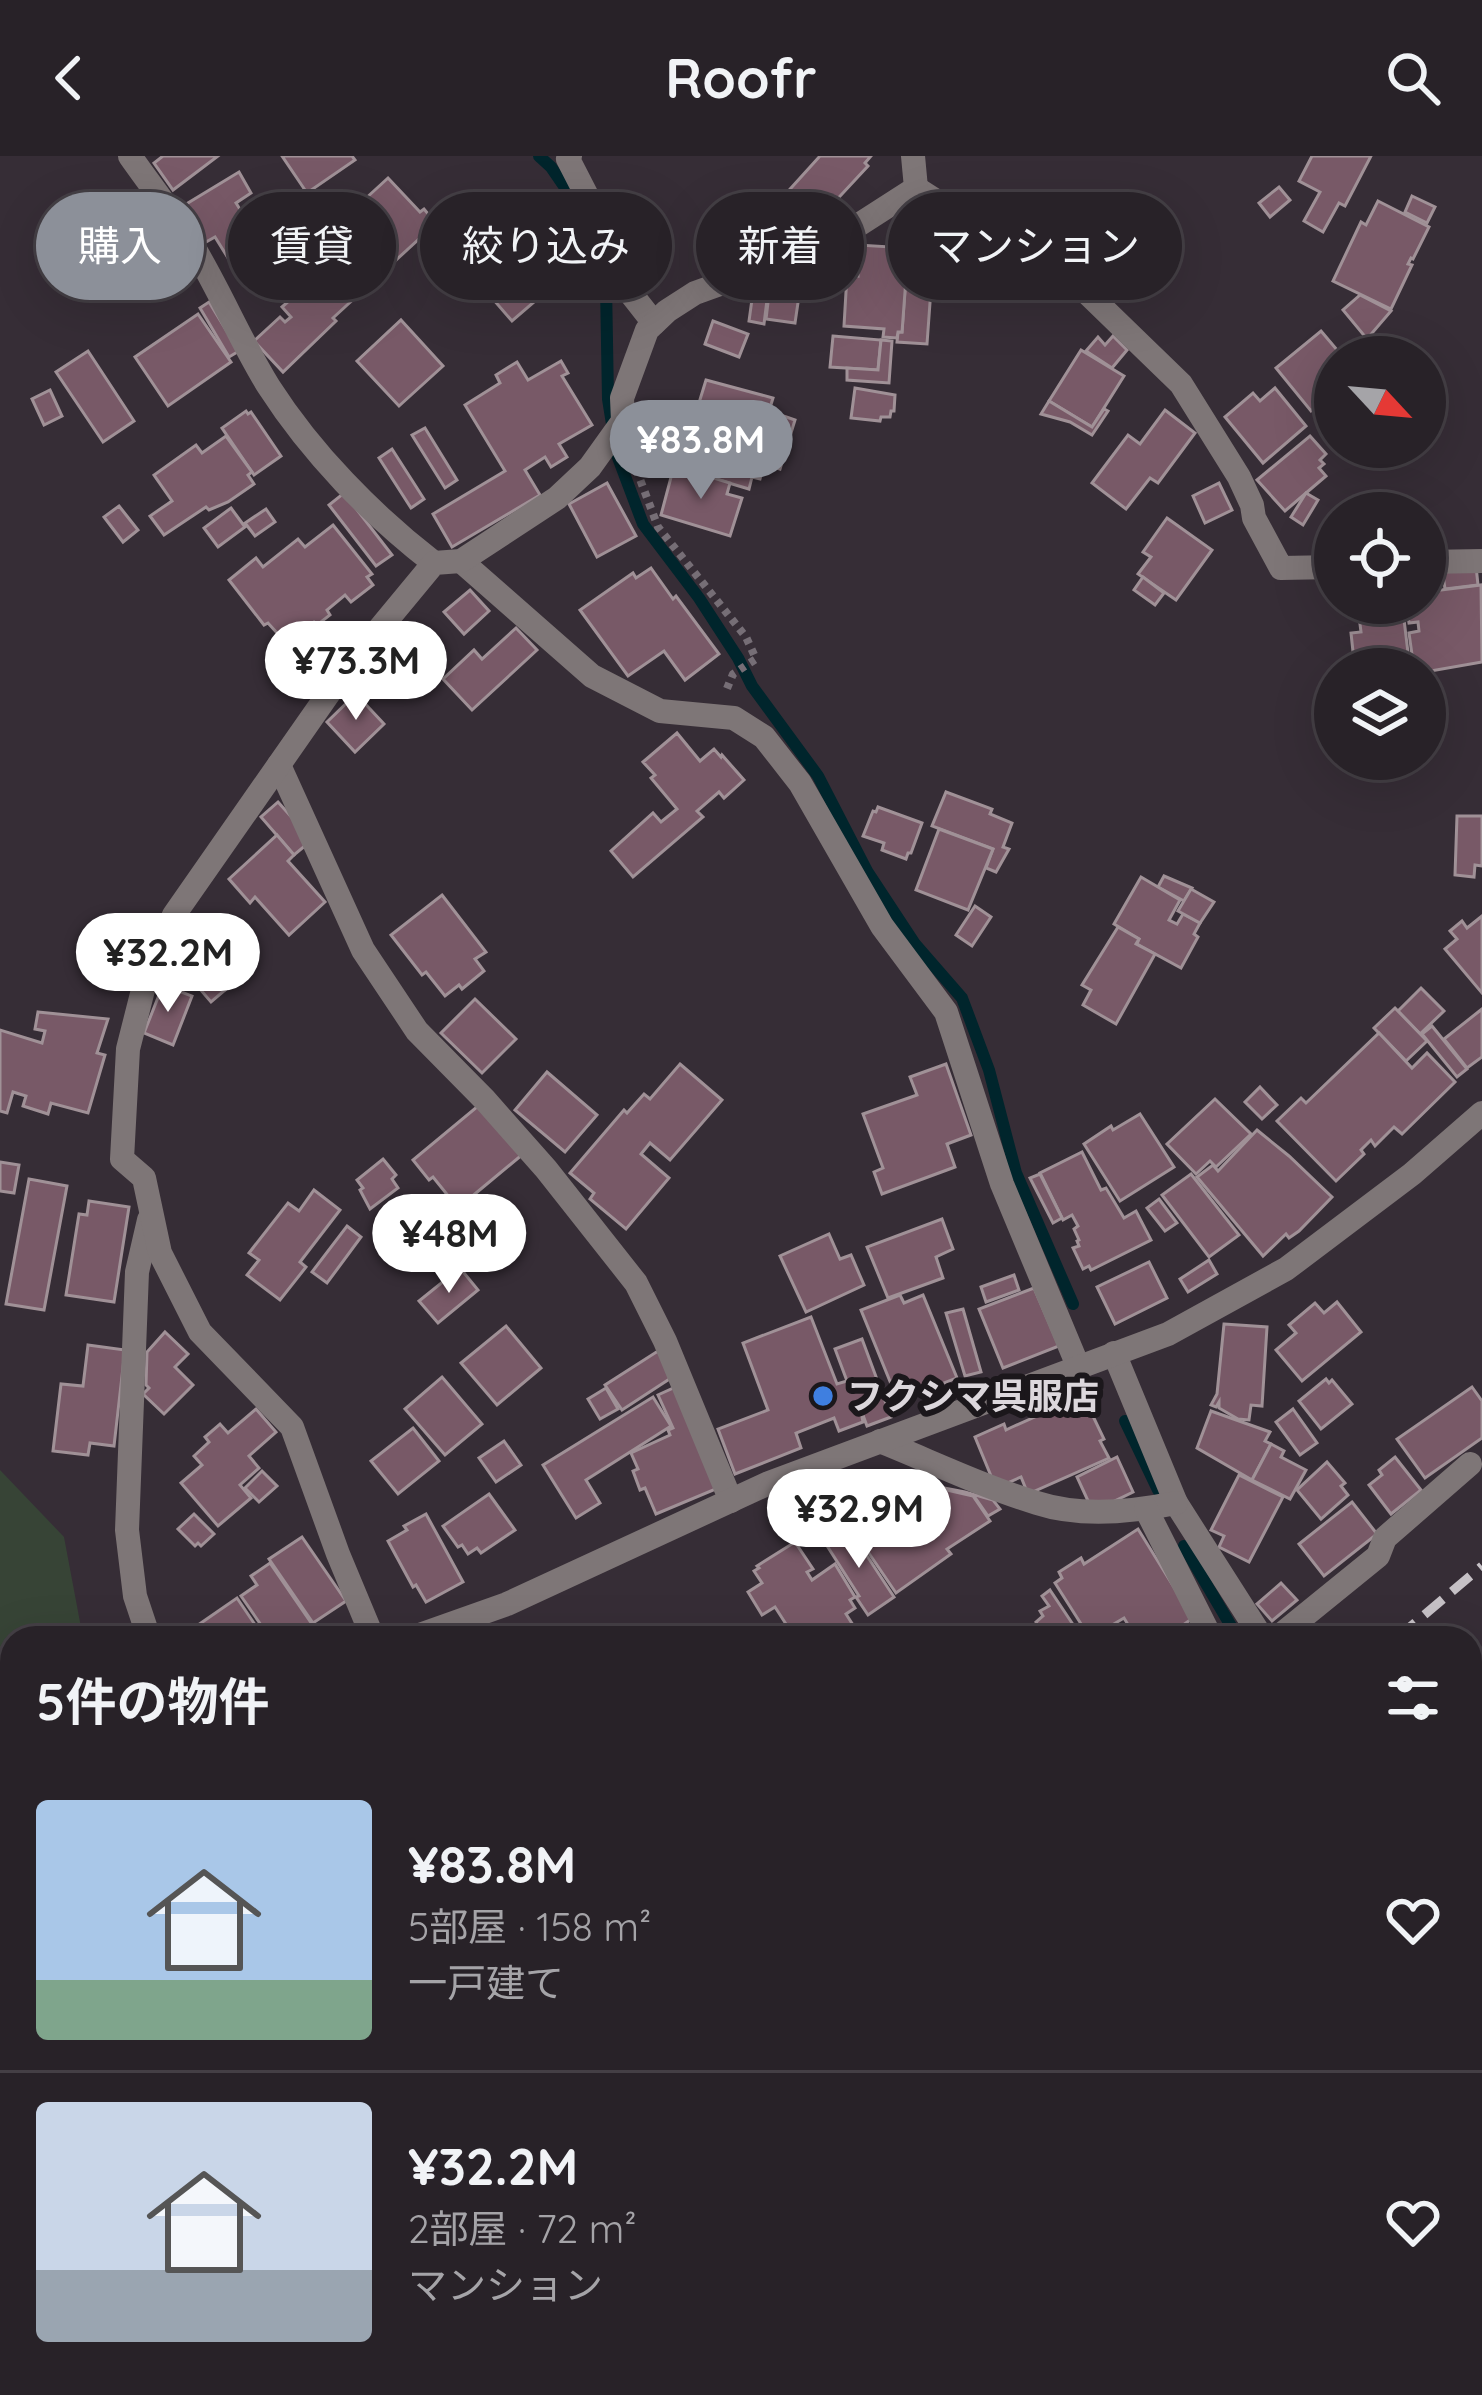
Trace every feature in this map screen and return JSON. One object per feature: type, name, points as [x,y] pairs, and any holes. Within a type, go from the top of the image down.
[{"type":"street","points":[[130,156],[193,246],[272,391],[314,448],[395,533],[434,563],[461,561],[557,498],[590,467],[616,431],[622,398],[647,330],[654,323],[695,293],[860,224],[916,188]]},
{"type":"street","points":[[571,156],[621,280],[654,323]]},
{"type":"street","points":[[913,156],[916,188]]},
{"type":"street","points":[[916,188],[1084,290],[1191,396],[1239,477],[1280,568],[1314,567]]},
{"type":"street","points":[[461,561],[592,676],[660,711],[734,718],[764,737],[800,783],[881,926],[946,1012],[1002,1184],[1078,1366]]},
{"type":"street","points":[[1446,562],[1482,561]]},
{"type":"street","points":[[369,1626],[292,1427],[200,1332],[160,1252],[144,1178],[122,1159],[128,1048],[146,978],[174,915],[343,674],[434,563]]},
{"type":"street","points":[[279,765],[364,950],[417,1031],[546,1169],[636,1283],[731,1501]]},
{"type":"street","points":[[445,1626],[507,1604],[769,1483],[1168,1334],[1286,1269],[1412,1174],[1482,1112]]},
{"type":"street","points":[[145,1626],[135,1596],[127,1531],[137,1273],[151,1212]]},
{"type":"street","points":[[1114,1353],[1176,1503],[1254,1626]]},
{"type":"street","points":[[880,1442],[1040,1504],[1095,1511],[1176,1503]]},
{"type":"street","points":[[1292,1626],[1378,1556],[1385,1538],[1471,1464]]},
{"type":"street","points":[[1146,1509],[1205,1626]]},
{"type":"path","points":[[616,431],[658,527],[746,637],[756,659],[738,671]]},
{"type":"green space","points":[[0,1470],[64,1537],[81,1626],[0,1626]]},
{"type":"building","points":[[163,156],[218,156],[173,190],[154,163]]},
{"type":"building","points":[[282,156],[352,156],[355,160],[308,192]]},
{"type":"building","points":[[820,156],[871,156],[865,163],[868,166],[844,192],[787,192]]},
{"type":"building","points":[[1312,156],[1371,156],[1345,206],[1339,203],[1323,232],[1304,221],[1320,192],[1299,181]]},
{"type":"building","points":[[239,172],[250,192],[228,192],[228,258],[215,237],[204,239],[204,193]]},
{"type":"building","points":[[388,178],[420,212],[420,238],[396,260],[396,192],[373,192]]},
{"type":"building","points":[[1279,187],[1290,200],[1270,217],[1259,203]]},
{"type":"building","points":[[1412,196],[1435,207],[1427,223],[1405,212]]},
{"type":"building","points":[[1378,201],[1429,227],[1391,309],[1333,281],[1361,222],[1366,225]]},
{"type":"building","points":[[864,245],[888,247],[888,300],[904,300],[902,332],[897,338],[883,337],[884,329],[844,326],[846,300],[864,300]]},
{"type":"building","points":[[1360,295],[1391,311],[1365,336],[1343,310]]},
{"type":"building","points":[[290,300],[353,300],[283,372],[254,341],[280,317],[285,322],[291,317],[282,307]]},
{"type":"building","points":[[494,300],[536,300],[512,321]]},
{"type":"building","points":[[752,300],[767,300],[764,324],[749,321]]},
{"type":"building","points":[[768,300],[798,300],[795,323],[766,319]]},
{"type":"building","points":[[904,300],[930,300],[927,344],[897,342]]},
{"type":"building","points":[[209,302],[239,351],[229,357],[200,308]]},
{"type":"building","points":[[198,314],[231,362],[168,406],[135,357]]},
{"type":"building","points":[[401,320],[443,366],[399,406],[357,361]]},
{"type":"building","points":[[713,321],[748,334],[739,357],[705,344]]},
{"type":"building","points":[[833,336],[881,340],[878,370],[830,367]]},
{"type":"building","points":[[1113,336],[1127,350],[1112,368],[1086,351],[1098,337],[1105,345]]},
{"type":"building","points":[[1314,337],[1314,408],[1311,411],[1276,368]]},
{"type":"building","points":[[881,340],[892,341],[889,383],[847,380],[847,368],[878,370]]},
{"type":"building","points":[[1081,350],[1124,376],[1092,427],[1049,401]]},
{"type":"building","points":[[88,351],[134,421],[103,442],[56,372]]},
{"type":"building","points":[[561,361],[568,373],[562,376],[592,425],[559,444],[567,457],[551,467],[545,457],[525,470],[540,495],[452,547],[433,514],[505,471],[465,405],[500,383],[496,375],[517,362],[528,380]]},
{"type":"building","points":[[706,380],[773,398],[769,411],[795,420],[780,469],[764,464],[760,479],[752,477],[749,489],[679,468]]},
{"type":"building","points":[[855,388],[895,395],[890,417],[880,421],[851,418]]},
{"type":"building","points":[[1275,388],[1306,426],[1263,463],[1225,417],[1253,393],[1260,401]]},
{"type":"building","points":[[50,390],[62,416],[44,425],[32,399]]},
{"type":"building","points":[[1049,401],[1092,427],[1104,409],[1108,411],[1092,435],[1070,422],[1041,414]]},
{"type":"building","points":[[1165,410],[1195,433],[1158,483],[1150,478],[1126,509],[1092,483],[1128,435],[1140,444]]},
{"type":"building","points":[[246,411],[281,456],[254,475],[222,428]]},
{"type":"building","points":[[648,412],[668,419],[661,442],[640,435]]},
{"type":"building","points":[[425,428],[457,480],[445,488],[412,435]]},
{"type":"building","points":[[226,436],[252,472],[248,475],[254,484],[228,502],[206,507],[164,535],[150,516],[172,501],[154,475],[196,445],[202,453]]},
{"type":"building","points":[[1310,436],[1314,440],[1314,468],[1326,476],[1285,511],[1257,480]]},
{"type":"building","points":[[392,449],[424,499],[411,508],[379,458]]},
{"type":"building","points":[[674,466],[730,483],[727,494],[742,498],[730,536],[661,515]]},
{"type":"building","points":[[607,483],[636,536],[597,557],[569,504]]},
{"type":"building","points":[[1219,483],[1232,510],[1205,523],[1193,496]]},
{"type":"building","points":[[344,493],[392,555],[376,566],[329,505]]},
{"type":"building","points":[[1306,493],[1314,498],[1303,525],[1291,517]]},
{"type":"building","points":[[119,506],[138,530],[123,542],[104,517]]},
{"type":"building","points":[[231,508],[245,527],[218,547],[204,528]]},
{"type":"building","points":[[266,509],[275,522],[255,536],[245,523]]},
{"type":"building","points":[[1167,518],[1212,550],[1176,600],[1138,574],[1151,557],[1143,552]]},
{"type":"building","points":[[333,525],[372,574],[367,577],[373,585],[351,602],[345,595],[327,610],[330,615],[289,642],[268,623],[264,625],[229,580],[256,558],[263,567],[298,539],[305,547]]},
{"type":"building","points":[[1476,566],[1478,585],[1446,589],[1446,568]]},
{"type":"building","points":[[651,568],[719,654],[685,680],[664,651],[628,676],[580,610],[633,573],[636,578]]},
{"type":"building","points":[[1143,577],[1164,593],[1155,605],[1134,590]]},
{"type":"building","points":[[1481,585],[1482,662],[1446,668],[1446,648],[1411,648],[1409,633],[1419,631],[1418,624],[1446,624],[1446,589]]},
{"type":"building","points":[[470,590],[489,611],[464,634],[444,612]]},
{"type":"building","points":[[1360,624],[1405,624],[1407,648],[1353,648],[1351,633],[1361,632]]},
{"type":"building","points":[[516,628],[537,650],[472,710],[443,679],[474,650],[482,659]]},
{"type":"building","points":[[356,694],[384,724],[355,752],[327,722]]},
{"type":"building","points":[[677,733],[700,761],[714,749],[744,780],[724,798],[719,792],[697,811],[703,817],[633,877],[611,851],[653,813],[661,822],[677,809],[643,762]]},
{"type":"building","points":[[946,792],[992,809],[990,814],[1012,823],[1003,847],[1009,849],[996,872],[986,868],[993,849],[932,826]]},
{"type":"building","points":[[278,802],[312,840],[294,855],[261,817]]},
{"type":"building","points":[[878,807],[922,823],[906,859],[882,850],[884,843],[863,836]]},
{"type":"building","points":[[1457,816],[1482,816],[1482,866],[1475,865],[1474,877],[1455,875]]},
{"type":"building","points":[[939,829],[993,849],[968,910],[916,890]]},
{"type":"building","points":[[277,835],[294,855],[288,861],[325,902],[289,935],[255,897],[250,903],[229,879]]},
{"type":"building","points":[[1164,876],[1192,888],[1184,901],[1158,887]]},
{"type":"building","points":[[1141,877],[1180,900],[1169,920],[1177,924],[1183,914],[1200,923],[1194,934],[1198,937],[1181,968],[1137,944],[1139,939],[1114,924]]},
{"type":"building","points":[[1191,889],[1214,902],[1200,923],[1178,911]]},
{"type":"building","points":[[442,895],[486,952],[475,959],[484,971],[445,996],[391,935]]},
{"type":"building","points":[[975,906],[991,917],[972,946],[956,935]]},
{"type":"building","points":[[1482,916],[1482,993],[1445,949],[1457,939],[1450,931],[1462,921],[1467,928]]},
{"type":"building","points":[[219,919],[256,964],[225,990],[188,946]]},
{"type":"building","points":[[1118,927],[1155,954],[1116,1024],[1083,1005],[1091,990],[1082,985]]},
{"type":"building","points":[[195,955],[225,990],[211,1002],[181,967]]},
{"type":"building","points":[[163,985],[192,996],[173,1045],[144,1033]]},
{"type":"building","points":[[1421,988],[1444,1011],[1420,1034],[1398,1011]]},
{"type":"building","points":[[475,999],[516,1039],[482,1073],[441,1033]]},
{"type":"building","points":[[1395,1008],[1427,1041],[1406,1061],[1374,1028]]},
{"type":"building","points":[[1482,1009],[1482,1057],[1467,1068],[1444,1039]]},
{"type":"building","points":[[38,1012],[108,1019],[97,1053],[105,1055],[88,1113],[51,1103],[48,1114],[23,1106],[26,1096],[13,1092],[7,1113],[0,1111],[0,1030],[42,1043],[45,1031],[35,1029]]},
{"type":"building","points":[[1432,1026],[1467,1069],[1457,1077],[1422,1034]]},
{"type":"building","points":[[1379,1033],[1412,1068],[1427,1053],[1455,1082],[1402,1134],[1394,1127],[1375,1146],[1371,1140],[1361,1150],[1364,1154],[1336,1181],[1277,1121],[1301,1098],[1306,1103]]},
{"type":"building","points":[[680,1064],[722,1100],[670,1160],[650,1143],[641,1154],[669,1178],[626,1229],[590,1199],[594,1193],[570,1173],[624,1110],[627,1113],[644,1094],[650,1099]]},
{"type":"building","points":[[946,1064],[971,1135],[947,1144],[955,1167],[882,1194],[874,1172],[883,1168],[863,1114],[917,1095],[910,1077]]},
{"type":"building","points":[[547,1072],[597,1115],[565,1152],[515,1110]]},
{"type":"building","points":[[1260,1087],[1277,1105],[1262,1119],[1245,1102]]},
{"type":"building","points":[[1215,1099],[1251,1134],[1216,1167],[1210,1161],[1196,1174],[1167,1144]]},
{"type":"building","points":[[478,1106],[523,1154],[458,1208],[413,1160]]},
{"type":"building","points":[[1140,1114],[1174,1167],[1120,1201],[1084,1144]]},
{"type":"building","points":[[1257,1130],[1332,1197],[1299,1231],[1289,1238],[1286,1234],[1263,1256],[1197,1177],[1213,1165],[1218,1171]]},
{"type":"building","points":[[1082,1152],[1101,1190],[1106,1188],[1124,1218],[1136,1211],[1151,1240],[1091,1270],[1089,1266],[1083,1269],[1073,1248],[1079,1246],[1074,1229],[1078,1226],[1072,1215],[1063,1220],[1040,1173]]},
{"type":"building","points":[[383,1159],[396,1175],[392,1179],[398,1188],[370,1209],[357,1180]]},
{"type":"building","points":[[0,1162],[19,1165],[14,1193],[0,1191]]},
{"type":"building","points":[[1040,1174],[1062,1218],[1053,1223],[1030,1178]]},
{"type":"building","points":[[1191,1174],[1239,1235],[1209,1257],[1162,1195]]},
{"type":"building","points":[[29,1179],[67,1186],[44,1310],[6,1304]]},
{"type":"building","points":[[314,1190],[340,1210],[300,1262],[306,1267],[280,1300],[247,1275],[259,1260],[249,1253],[288,1203],[299,1211]]},
{"type":"building","points":[[1159,1199],[1177,1223],[1165,1231],[1147,1208]]},
{"type":"building","points":[[89,1201],[129,1207],[114,1302],[66,1295],[79,1214],[87,1215]]},
{"type":"building","points":[[942,1219],[953,1249],[936,1257],[943,1278],[888,1298],[867,1247]]},
{"type":"building","points":[[347,1226],[361,1237],[327,1283],[312,1272]]},
{"type":"building","points":[[829,1234],[840,1259],[851,1255],[864,1285],[806,1312],[780,1256]]},
{"type":"building","points":[[1209,1260],[1217,1274],[1188,1292],[1180,1279]]},
{"type":"building","points":[[1149,1262],[1167,1298],[1115,1324],[1097,1287]]},
{"type":"building","points":[[460,1268],[478,1290],[438,1323],[419,1301]]},
{"type":"building","points":[[1014,1275],[1019,1290],[986,1302],[981,1287]]},
{"type":"building","points":[[1034,1288],[1059,1346],[1003,1368],[979,1309]]},
{"type":"building","points":[[900,1295],[904,1303],[923,1295],[957,1378],[898,1401],[861,1310]]},
{"type":"building","points":[[1337,1302],[1361,1332],[1302,1381],[1276,1350],[1296,1333],[1289,1325],[1315,1303],[1324,1313]]},
{"type":"building","points":[[963,1309],[981,1372],[965,1376],[946,1313]]},
{"type":"building","name":"フクシマ呉服店","points":[[811,1317],[837,1384],[847,1381],[835,1349],[862,1339],[891,1417],[867,1426],[860,1407],[863,1422],[839,1431],[834,1418],[796,1433],[801,1448],[735,1474],[718,1429],[768,1410],[743,1343]]},
{"type":"building","points":[[1224,1324],[1267,1327],[1262,1406],[1251,1405],[1249,1420],[1219,1408],[1219,1402],[1216,1407],[1211,1405],[1217,1394]]},
{"type":"building","points":[[506,1326],[541,1368],[497,1405],[461,1363]]},
{"type":"building","points":[[165,1332],[188,1354],[175,1367],[193,1385],[164,1414],[143,1394],[149,1388],[147,1352]]},
{"type":"building","points":[[88,1345],[125,1350],[114,1446],[90,1443],[88,1455],[53,1451],[61,1384],[83,1386]]},
{"type":"building","points":[[658,1351],[674,1376],[622,1410],[605,1385]]},
{"type":"building","points":[[442,1377],[482,1424],[445,1455],[405,1409]]},
{"type":"building","points":[[1326,1379],[1352,1404],[1321,1429],[1299,1401]]},
{"type":"building","points":[[680,1385],[723,1486],[656,1514],[645,1488],[640,1490],[631,1453],[670,1435],[668,1430],[673,1428],[658,1395]]},
{"type":"building","points":[[1079,1387],[1109,1458],[1028,1494],[1021,1477],[996,1488],[975,1437],[1004,1424],[1006,1430],[1068,1402],[1064,1394]]},
{"type":"building","points":[[1472,1387],[1482,1401],[1482,1438],[1425,1478],[1397,1439]]},
{"type":"building","points":[[606,1388],[618,1409],[600,1419],[588,1399]]},
{"type":"building","points":[[653,1397],[671,1426],[586,1480],[600,1503],[576,1518],[543,1465]]},
{"type":"building","points":[[256,1409],[276,1432],[249,1456],[259,1468],[240,1485],[251,1498],[218,1526],[181,1483],[202,1465],[194,1456],[209,1442],[205,1437],[220,1424],[228,1433]]},
{"type":"building","points":[[1293,1409],[1317,1443],[1300,1455],[1276,1422]]},
{"type":"building","points":[[1211,1411],[1270,1432],[1265,1441],[1271,1444],[1252,1480],[1197,1448]]},
{"type":"building","points":[[413,1428],[439,1461],[398,1494],[371,1461]]},
{"type":"building","points":[[504,1441],[521,1465],[496,1482],[479,1458]]},
{"type":"building","points":[[1271,1444],[1284,1451],[1281,1457],[1306,1470],[1290,1499],[1252,1480]]},
{"type":"building","points":[[1117,1457],[1133,1492],[1100,1508],[1089,1503],[1077,1477]]},
{"type":"building","points":[[1395,1457],[1421,1490],[1391,1514],[1369,1485]]},
{"type":"building","points":[[1327,1462],[1345,1483],[1341,1486],[1348,1495],[1321,1519],[1297,1490]]},
{"type":"building","points":[[262,1471],[277,1486],[259,1502],[245,1488]]},
{"type":"building","points":[[1239,1475],[1283,1497],[1249,1562],[1219,1547],[1224,1536],[1211,1530]]},
{"type":"building","points":[[922,1486],[939,1487],[965,1492],[993,1500],[1000,1509],[988,1516],[974,1496],[938,1488],[865,1540],[856,1526],[906,1491],[907,1495]]},
{"type":"building","points":[[938,1488],[973,1496],[990,1521],[947,1549],[951,1554],[896,1593],[862,1543]]},
{"type":"building","points":[[489,1494],[515,1530],[481,1553],[477,1548],[468,1554],[443,1526]]},
{"type":"building","points":[[1352,1502],[1377,1534],[1324,1576],[1299,1544]]},
{"type":"building","points":[[194,1514],[214,1534],[201,1546],[178,1529]]},
{"type":"building","points":[[426,1514],[463,1582],[426,1602],[388,1541]]},
{"type":"building","points":[[848,1527],[894,1597],[868,1615],[824,1541]]},
{"type":"building","points":[[1138,1529],[1193,1618],[1183,1626],[1129,1626],[1124,1618],[1110,1626],[1082,1626],[1055,1583],[1062,1578],[1059,1572],[1081,1558],[1084,1564]]},
{"type":"building","points":[[302,1537],[346,1601],[313,1623],[269,1559]]},
{"type":"building","points":[[795,1542],[813,1569],[807,1572],[812,1580],[835,1564],[855,1597],[850,1600],[855,1608],[846,1614],[853,1625],[787,1626],[775,1607],[762,1615],[748,1592],[762,1583],[754,1571]]},
{"type":"building","points":[[270,1563],[313,1626],[262,1626],[241,1596],[257,1585],[251,1576]]},
{"type":"building","points":[[1281,1583],[1297,1600],[1272,1621],[1257,1604]]},
{"type":"building","points":[[1050,1590],[1074,1626],[1038,1626],[1040,1611],[1049,1606],[1042,1596]]},
{"type":"building","points":[[237,1598],[256,1626],[197,1626]]},
{"type":"waterway","points":[[539,156],[575,202],[596,245],[606,285],[608,399],[617,455],[643,524],[699,598],[752,686],[818,776],[867,871],[915,944],[962,998],[989,1070],[1016,1173],[1073,1304]]},
{"type":"waterway","points":[[1125,1421],[1158,1490]]},
{"type":"waterway","points":[[1184,1546],[1231,1626]]},
{"type":"railway","points":[[1411,1626],[1482,1566]]},
{"type":"place","name":"フクシマ呉服店","points":[[823,1396]]}]
